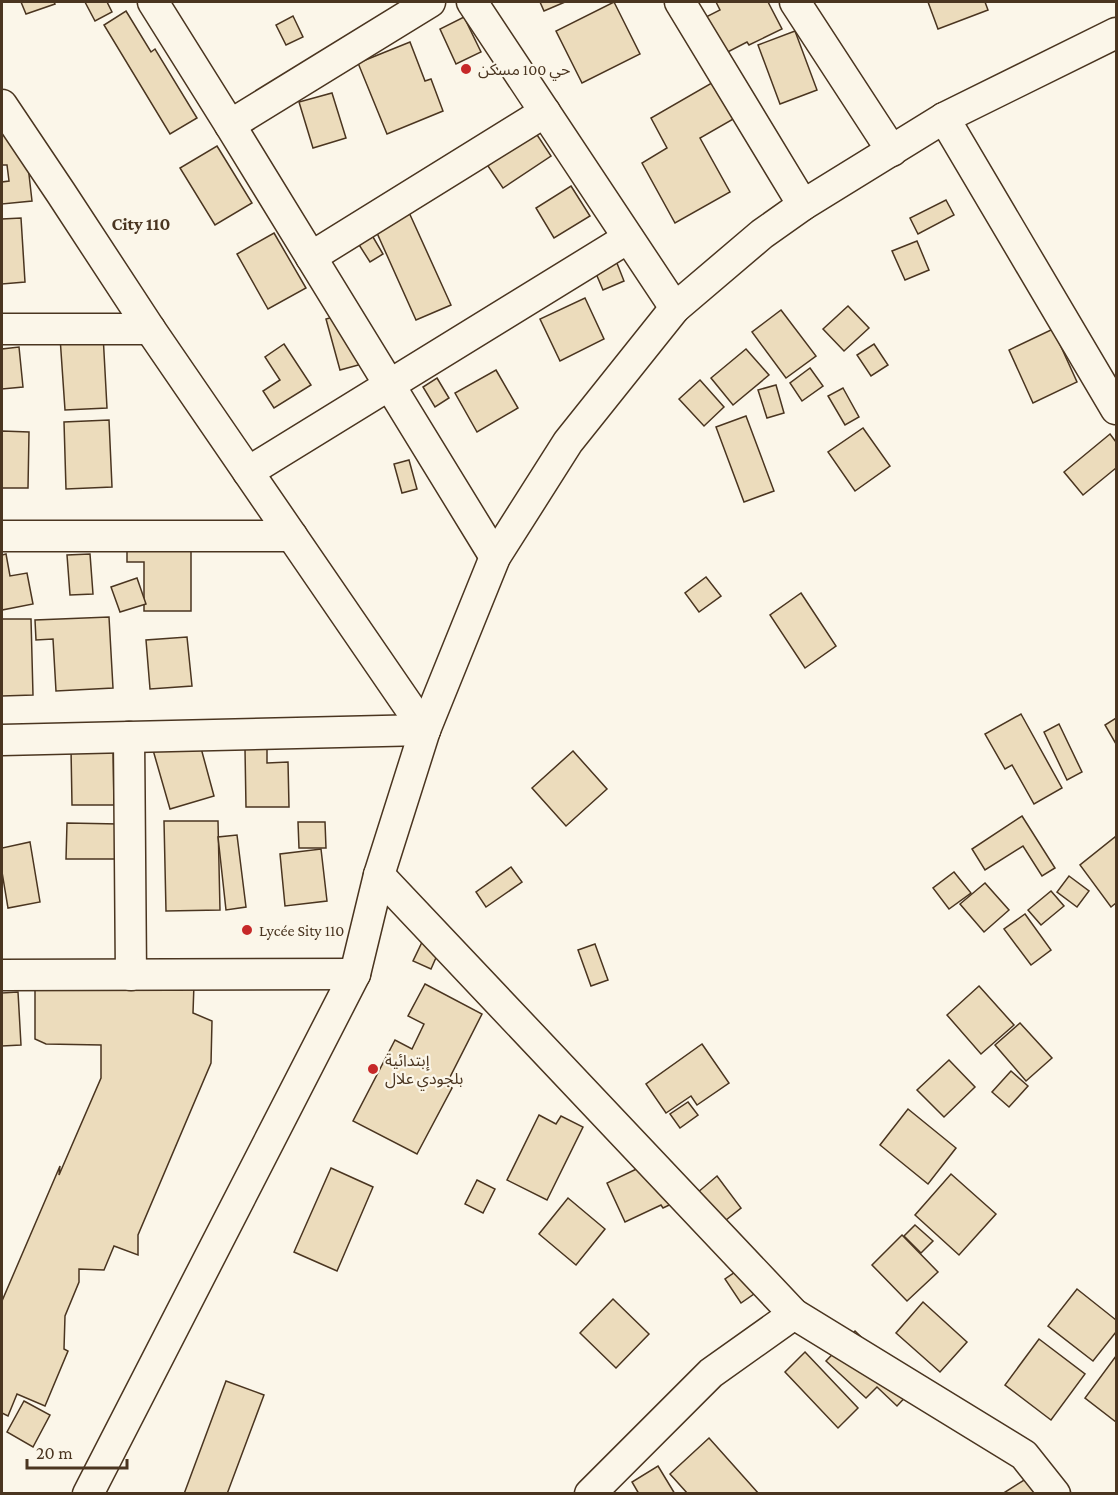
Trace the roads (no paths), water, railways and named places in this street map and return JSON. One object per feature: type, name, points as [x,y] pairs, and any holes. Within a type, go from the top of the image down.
[{"type":"street","points":[[153,2],[495,557]]},
{"type":"street","points":[[230,125],[430,2]]},
{"type":"street","points":[[472,2],[675,308]]},
{"type":"street","points":[[680,2],[804,205]]},
{"type":"street","points":[[795,2],[892,151]]},
{"type":"street","points":[[88,1494],[355,974],[379,875],[425,730],[495,557],[568,442],[675,308],[762,234],[804,205],[944,118],[1116,33]]},
{"type":"street","points":[[2,105],[150,328],[425,730]]},
{"type":"street","points":[[311,257],[545,112]]},
{"type":"street","points":[[944,118],[1116,409]]},
{"type":"street","points":[[248,472],[628,237]]},
{"type":"street","points":[[2,329],[150,328]]},
{"type":"street","points":[[2,536],[292,536]]},
{"type":"street","points":[[2,740],[425,730]]},
{"type":"street","points":[[129,737],[131,975]]},
{"type":"street","points":[[379,875],[794,1314],[1024,1455],[1055,1494]]},
{"type":"street","points":[[2,975],[355,974]]},
{"type":"street","points":[[590,1494],[711,1373],[794,1314]]},
{"type":"place","name":"حي 100 مسكن","points":[[466,69]]},
{"type":"place","name":"Lycée Sity 110","points":[[247,930]]},
{"type":"place","name":"إبتدائية بلجودي علال","points":[[373,1069]]},
{"type":"district","name":"City 110","points":[[141,224]]}]
